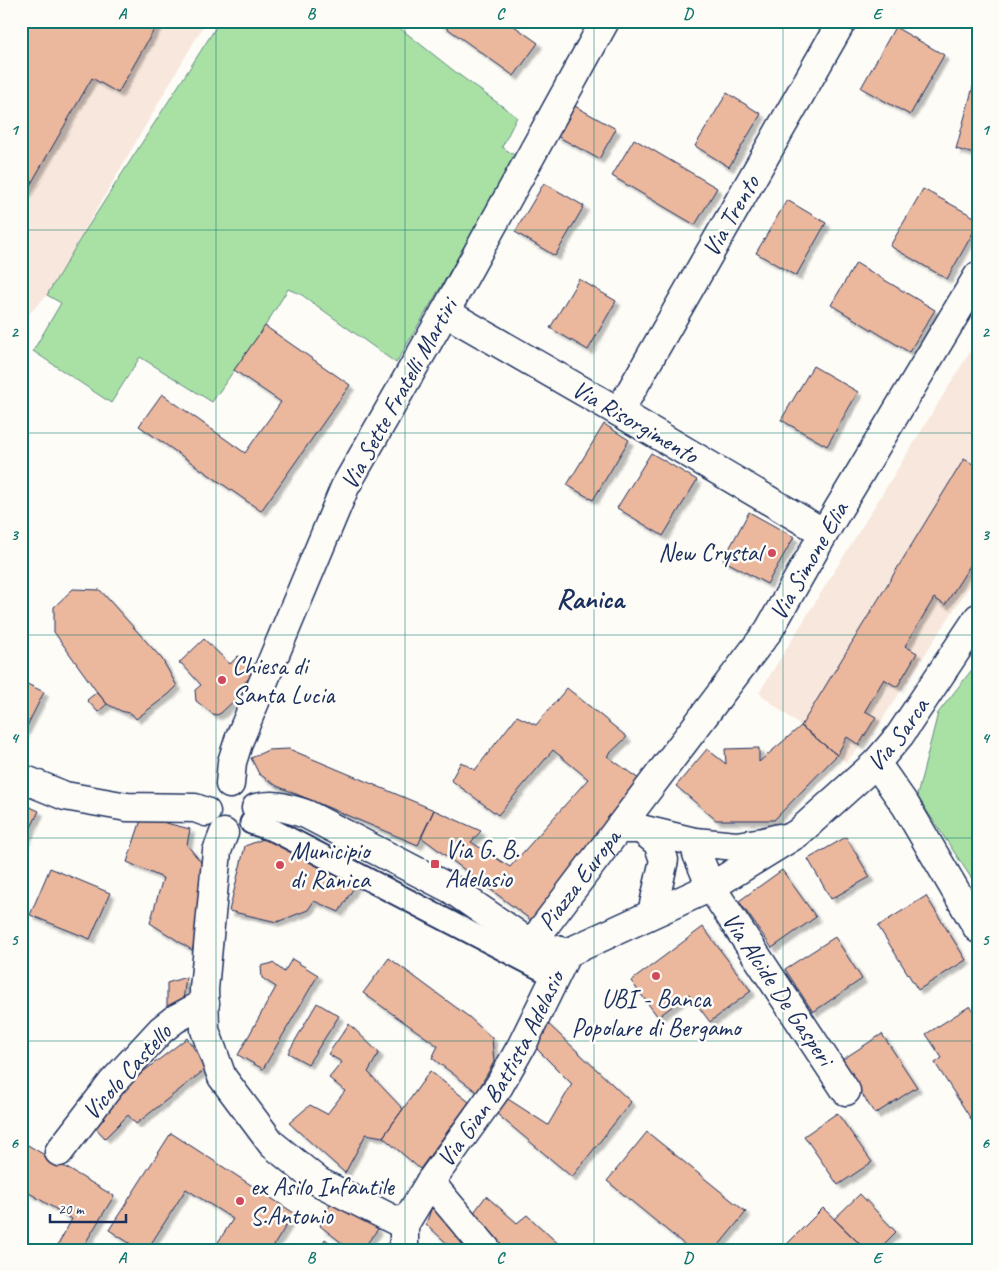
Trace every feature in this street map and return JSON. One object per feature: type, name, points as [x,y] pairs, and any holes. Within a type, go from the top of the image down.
[{"type":"street","name":"Via Sette Fratelli Martiri","points":[[230,784],[232,762],[239,740],[346,487],[445,312],[605,21]]},
{"type":"street","name":"Via Trento","points":[[619,412],[842,21]]},
{"type":"street","name":"Via Simone Elia","points":[[630,829],[769,630],[824,533],[978,276]]},
{"type":"street","name":"Via Risorgimento","points":[[445,312],[824,533]]},
{"type":"street","name":"Via Sarca","points":[[798,833],[876,763],[915,714],[978,618]]},
{"type":"street","points":[[876,763],[906,806],[978,929]]},
{"type":"street","points":[[21,778],[74,798],[127,807],[195,808],[206,812]]},
{"type":"street","points":[[230,784],[240,785],[248,790],[253,798],[253,815],[244,830],[224,833],[209,821],[206,812],[207,802],[212,792],[220,786],[230,784]]},
{"type":"street","name":"Via Gian Battista Adelasio","points":[[253,815],[268,805],[286,807],[306,814],[451,889],[533,944]]},
{"type":"street","points":[[253,815],[275,831],[560,965]]},
{"type":"street","name":"Piazza Europa","points":[[630,829],[695,842],[736,846],[763,842],[798,833]]},
{"type":"street","name":"Piazza Europa","points":[[630,829],[658,843],[664,860],[652,913]]},
{"type":"street","name":"Piazza Europa","points":[[630,829],[543,928],[533,944],[560,965],[652,913],[711,887],[798,833]]},
{"type":"street","points":[[224,833],[217,851],[204,989],[206,1030],[222,1077],[272,1144],[320,1182],[404,1238]]},
{"type":"street","points":[[695,842],[697,854],[711,887]]},
{"type":"street","name":"Via Alcide De Gasperi","points":[[711,887],[846,1091]]},
{"type":"street","name":"Via Gian Battista Adelasio","points":[[404,1238],[430,1182],[496,1091],[522,1045],[560,965]]},
{"type":"street","name":"Vicolo Castello","points":[[59,1152],[112,1083],[161,1030],[175,1019],[205,1003]]},
{"type":"street","points":[[430,1182],[487,1250]]},
{"type":"shaded area","points":[[21,21],[206,21],[47,295],[30,313],[21,314]]},
{"type":"shaded area","points":[[978,339],[978,573],[874,732],[846,762],[759,693]]},
{"type":"green space","points":[[220,21],[391,21],[458,74],[517,117],[502,147],[517,157],[396,363],[302,295],[288,289],[265,326],[212,402],[140,357],[111,403],[33,351],[61,303],[47,295],[82,236]]},
{"type":"green space","points":[[978,662],[978,888],[917,796],[938,713]]},
{"type":"building","points":[[21,21],[159,21],[118,93],[92,78],[21,201]]},
{"type":"building","points":[[437,21],[507,21],[538,43],[514,76]]},
{"type":"building","points":[[895,27],[944,55],[910,115],[861,88]]},
{"type":"building","points":[[978,72],[978,155],[956,149]]},
{"type":"building","points":[[727,93],[761,114],[729,167],[695,146]]},
{"type":"building","points":[[573,105],[616,129],[599,159],[555,135]]},
{"type":"building","points":[[634,139],[717,188],[695,225],[612,176]]},
{"type":"building","points":[[544,183],[584,206],[555,256],[515,232]]},
{"type":"building","points":[[923,189],[978,219],[978,224],[947,279],[890,246]]},
{"type":"building","points":[[787,200],[826,223],[796,276],[756,253]]},
{"type":"building","points":[[856,263],[935,310],[909,352],[831,305]]},
{"type":"building","points":[[579,279],[616,301],[588,350],[550,328]]},
{"type":"building","points":[[265,326],[350,385],[261,511],[139,426],[162,394],[245,453],[281,402],[234,370]]},
{"type":"building","points":[[813,366],[858,392],[827,446],[781,420]]},
{"type":"building","points":[[604,424],[629,440],[593,500],[567,485]]},
{"type":"building","points":[[651,453],[697,480],[663,536],[617,508]]},
{"type":"building","points":[[964,459],[978,467],[978,526],[971,537],[978,542],[978,553],[945,605],[934,598],[905,646],[917,653],[897,687],[884,679],[865,711],[876,717],[859,745],[847,737],[837,755],[801,726]]},
{"type":"building","points":[[749,512],[794,537],[767,584],[723,560]]},
{"type":"building","points":[[73,589],[100,590],[162,659],[177,686],[136,719],[132,714],[107,704],[54,632],[54,607]]},
{"type":"building","name":"Chiesa di Santa Lucia","points":[[204,639],[230,664],[238,656],[244,658],[248,662],[251,671],[251,676],[236,692],[240,695],[217,715],[196,701],[195,690],[201,685],[179,663]]},
{"type":"building","points":[[21,681],[44,692],[22,736],[21,736]]},
{"type":"building","points":[[567,688],[627,737],[607,756],[643,782],[535,923],[421,837],[434,810],[481,831],[471,842],[510,867],[588,779],[553,750],[498,815],[451,780],[461,762],[475,770],[517,716],[536,725]]},
{"type":"building","points":[[97,692],[107,704],[98,712],[87,700]]},
{"type":"building","points":[[801,726],[837,755],[774,820],[716,820],[676,786],[707,749],[726,764],[725,749],[759,748],[759,762]]},
{"type":"building","points":[[289,749],[434,810],[418,845],[277,786],[259,774],[251,758],[268,750]]},
{"type":"building","points":[[21,803],[39,811],[21,848]]},
{"type":"building","points":[[142,817],[190,829],[187,845],[209,872],[202,918],[192,950],[150,923],[163,878],[127,862]]},
{"type":"building","points":[[846,837],[870,877],[831,899],[808,859]]},
{"type":"building","name":"Municipio di Ranica","points":[[266,838],[356,884],[339,912],[314,901],[308,910],[277,922],[229,911],[245,846]]},
{"type":"building","points":[[50,868],[110,893],[90,939],[30,915]]},
{"type":"building","points":[[782,870],[816,917],[772,948],[739,901]]},
{"type":"building","points":[[926,896],[966,960],[918,990],[878,926]]},
{"type":"building","points":[[703,927],[751,991],[710,1022],[689,994],[658,1017],[631,981]]},
{"type":"building","points":[[835,937],[862,979],[813,1012],[785,969]]},
{"type":"building","points":[[389,958],[469,1017],[492,1038],[494,1062],[477,1092],[432,1058],[438,1046],[363,993]]},
{"type":"building","points":[[292,959],[318,975],[263,1069],[238,1055],[276,987],[262,978],[261,966],[273,963],[284,972]]},
{"type":"building","points":[[186,977],[182,1009],[167,1017],[167,983]]},
{"type":"building","points":[[317,1003],[339,1016],[308,1064],[288,1053]]},
{"type":"building","points":[[970,1006],[978,1019],[978,1119],[973,1122],[935,1063],[942,1058],[926,1034]]},
{"type":"building","points":[[544,1020],[631,1102],[572,1177],[497,1114],[508,1099],[548,1125],[572,1084],[534,1046]]},
{"type":"building","points":[[349,1024],[379,1053],[368,1072],[403,1109],[383,1137],[366,1134],[345,1173],[289,1123],[310,1105],[327,1114],[345,1091],[329,1078],[342,1062],[328,1054]]},
{"type":"building","points":[[882,1034],[917,1087],[875,1114],[840,1061]]},
{"type":"building","points":[[187,1038],[207,1068],[136,1124],[128,1115],[105,1138],[92,1124],[135,1078]]},
{"type":"building","points":[[430,1071],[469,1102],[420,1169],[383,1137]]},
{"type":"building","points":[[837,1113],[872,1162],[838,1185],[804,1136]]},
{"type":"building","points":[[647,1132],[746,1212],[715,1250],[691,1250],[607,1181]]},
{"type":"building","name":"ex Asilo Infantile S.Antonio","points":[[171,1133],[294,1213],[271,1250],[213,1250],[233,1219],[186,1189],[147,1250],[140,1250],[109,1230]]},
{"type":"building","points":[[21,1141],[114,1196],[81,1250],[55,1250],[72,1219],[21,1188]]},
{"type":"building","points":[[335,1194],[378,1229],[362,1250],[351,1250],[320,1226]]},
{"type":"building","points":[[860,1194],[896,1232],[878,1250],[857,1250],[861,1245],[834,1219]]},
{"type":"building","points":[[486,1196],[517,1223],[527,1215],[565,1250],[497,1250],[467,1222]]},
{"type":"building","points":[[434,1201],[471,1233],[457,1250],[454,1250],[426,1224]]},
{"type":"building","points":[[823,1208],[861,1245],[857,1250],[781,1250]]},
{"type":"building","points":[[471,1233],[481,1250],[457,1250]]},
{"type":"building","points":[[325,1239],[339,1250],[319,1250]]},
{"type":"building","points":[[387,1243],[391,1250],[379,1250]]},
{"type":"place","name":"New Crystal","points":[[772,553]]},
{"type":"place","name":"Chiesa di Santa Lucia","points":[[222,680]]},
{"type":"place","name":"Via G. B. Adelasio","points":[[435,864]]},
{"type":"place","name":"Municipio di Ranica","points":[[280,865]]},
{"type":"place","name":"UBI - Banca Popolare di Bergamo","points":[[656,976]]},
{"type":"place","name":"ex Asilo Infantile S.Antonio","points":[[240,1201]]},
{"type":"district","name":"Ranica","points":[[590,598]]}]
